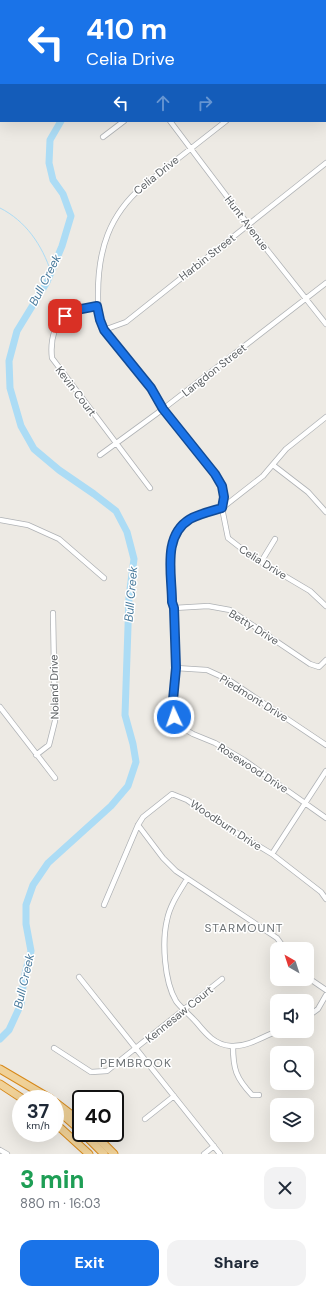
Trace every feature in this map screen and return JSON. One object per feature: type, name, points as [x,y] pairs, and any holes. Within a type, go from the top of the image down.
[{"type":"highway","points":[[1,1071],[30,1090]]},
{"type":"highway","points":[[1,1071],[35,1090]]},
{"type":"highway","points":[[0,1084],[12,1092]]},
{"type":"highway","points":[[64,1109],[72,1115]]},
{"type":"highway","points":[[64,1116],[72,1123]]},
{"type":"highway","points":[[64,1131],[89,1154]]},
{"type":"highway","points":[[92,1142],[104,1154]]},
{"type":"highway","points":[[102,1142],[114,1154]]},
{"type":"street","points":[[103,138],[123,122]]},
{"type":"street","name":"Hunt Avenue","points":[[171,122],[248,225],[326,324]]},
{"type":"street","name":"Celia Drive","points":[[225,122],[131,196],[118,214],[105,238],[100,259],[97,306],[104,330],[151,388],[163,409],[215,474],[222,486],[224,497],[222,508],[228,538],[238,547],[261,562],[310,591],[326,606]]},
{"type":"street","name":"Harbin Street","points":[[104,330],[126,322],[326,163]]},
{"type":"street","points":[[253,221],[253,231]]},
{"type":"street","name":"Langdon Street","points":[[100,455],[163,409],[326,283]]},
{"type":"street","name":"Kevin Court","points":[[97,306],[77,309],[65,316],[58,324],[50,347],[52,358],[115,444],[150,488]]},
{"type":"street","name":"Rosewood Drive","points":[[326,417],[286,449],[273,465],[222,508],[191,518],[179,528],[172,540],[170,550],[176,668],[173,700],[174,717],[181,727],[193,734],[215,743],[306,803],[326,818]]},
{"type":"street","points":[[273,465],[308,492],[326,512]]},
{"type":"street","points":[[0,520],[28,524],[60,539],[104,578]]},
{"type":"street","points":[[261,562],[275,539]]},
{"type":"street","name":"Betty Drive","points":[[174,608],[208,606],[230,610],[310,664],[319,667],[326,660]]},
{"type":"street","name":"Noland Drive","points":[[36,754],[49,745],[55,721],[53,612]]},
{"type":"street","name":"Piedmont Drive","points":[[176,668],[207,670],[229,680],[326,745]]},
{"type":"street","points":[[0,706],[55,778]]},
{"type":"street","points":[[272,854],[326,771]]},
{"type":"street","name":"Woodburn Drive","points":[[104,905],[138,825],[143,817],[172,794],[187,800],[217,821],[272,854],[321,892],[326,899]]},
{"type":"street","points":[[138,825],[163,858],[186,878],[272,935],[278,942]]},
{"type":"street","points":[[186,878],[174,899],[167,920],[165,950],[167,971],[176,1001],[213,1040],[233,1046],[250,1043],[270,1034]]},
{"type":"street","points":[[79,977],[220,1154]]},
{"type":"street","name":"Kennesaw Court","points":[[54,1048],[91,1072],[97,1073],[107,1071],[222,979]]},
{"type":"street","points":[[314,982],[326,990]]},
{"type":"street","points":[[314,1012],[318,1009],[326,995]]},
{"type":"street","points":[[233,1046],[233,1065],[236,1073],[252,1095],[259,1095]]},
{"type":"street","points":[[145,1119],[174,1096]]},
{"type":"street","points":[[204,1154],[214,1146]]},
{"type":"street","points":[[0,1150],[8,1154]]},
{"type":"waterway","name":"Bull Creek","points":[[0,1039],[9,1030],[21,1004],[24,978],[31,951],[26,924],[26,905],[33,885],[48,863],[111,806],[128,786],[136,762],[125,715],[129,597],[134,559],[127,532],[116,511],[59,470],[34,449],[21,426],[10,388],[9,361],[17,331],[47,282],[62,246],[71,216],[63,194],[53,180],[49,163],[50,140],[60,122]]},
{"type":"waterway","points":[[0,208],[18,220],[32,235],[43,252],[51,272]]},
{"type":"district","name":"STARMOUNT","points":[[244,928]]},
{"type":"district","name":"PEMBROOK","points":[[136,1063]]},
{"type":"route","points":[[65,316],[71,311],[97,306],[104,330],[151,388],[163,409],[215,474],[222,486],[224,497],[222,508],[191,518],[179,528],[172,540],[170,550],[176,668],[173,700],[174,717]]}]
